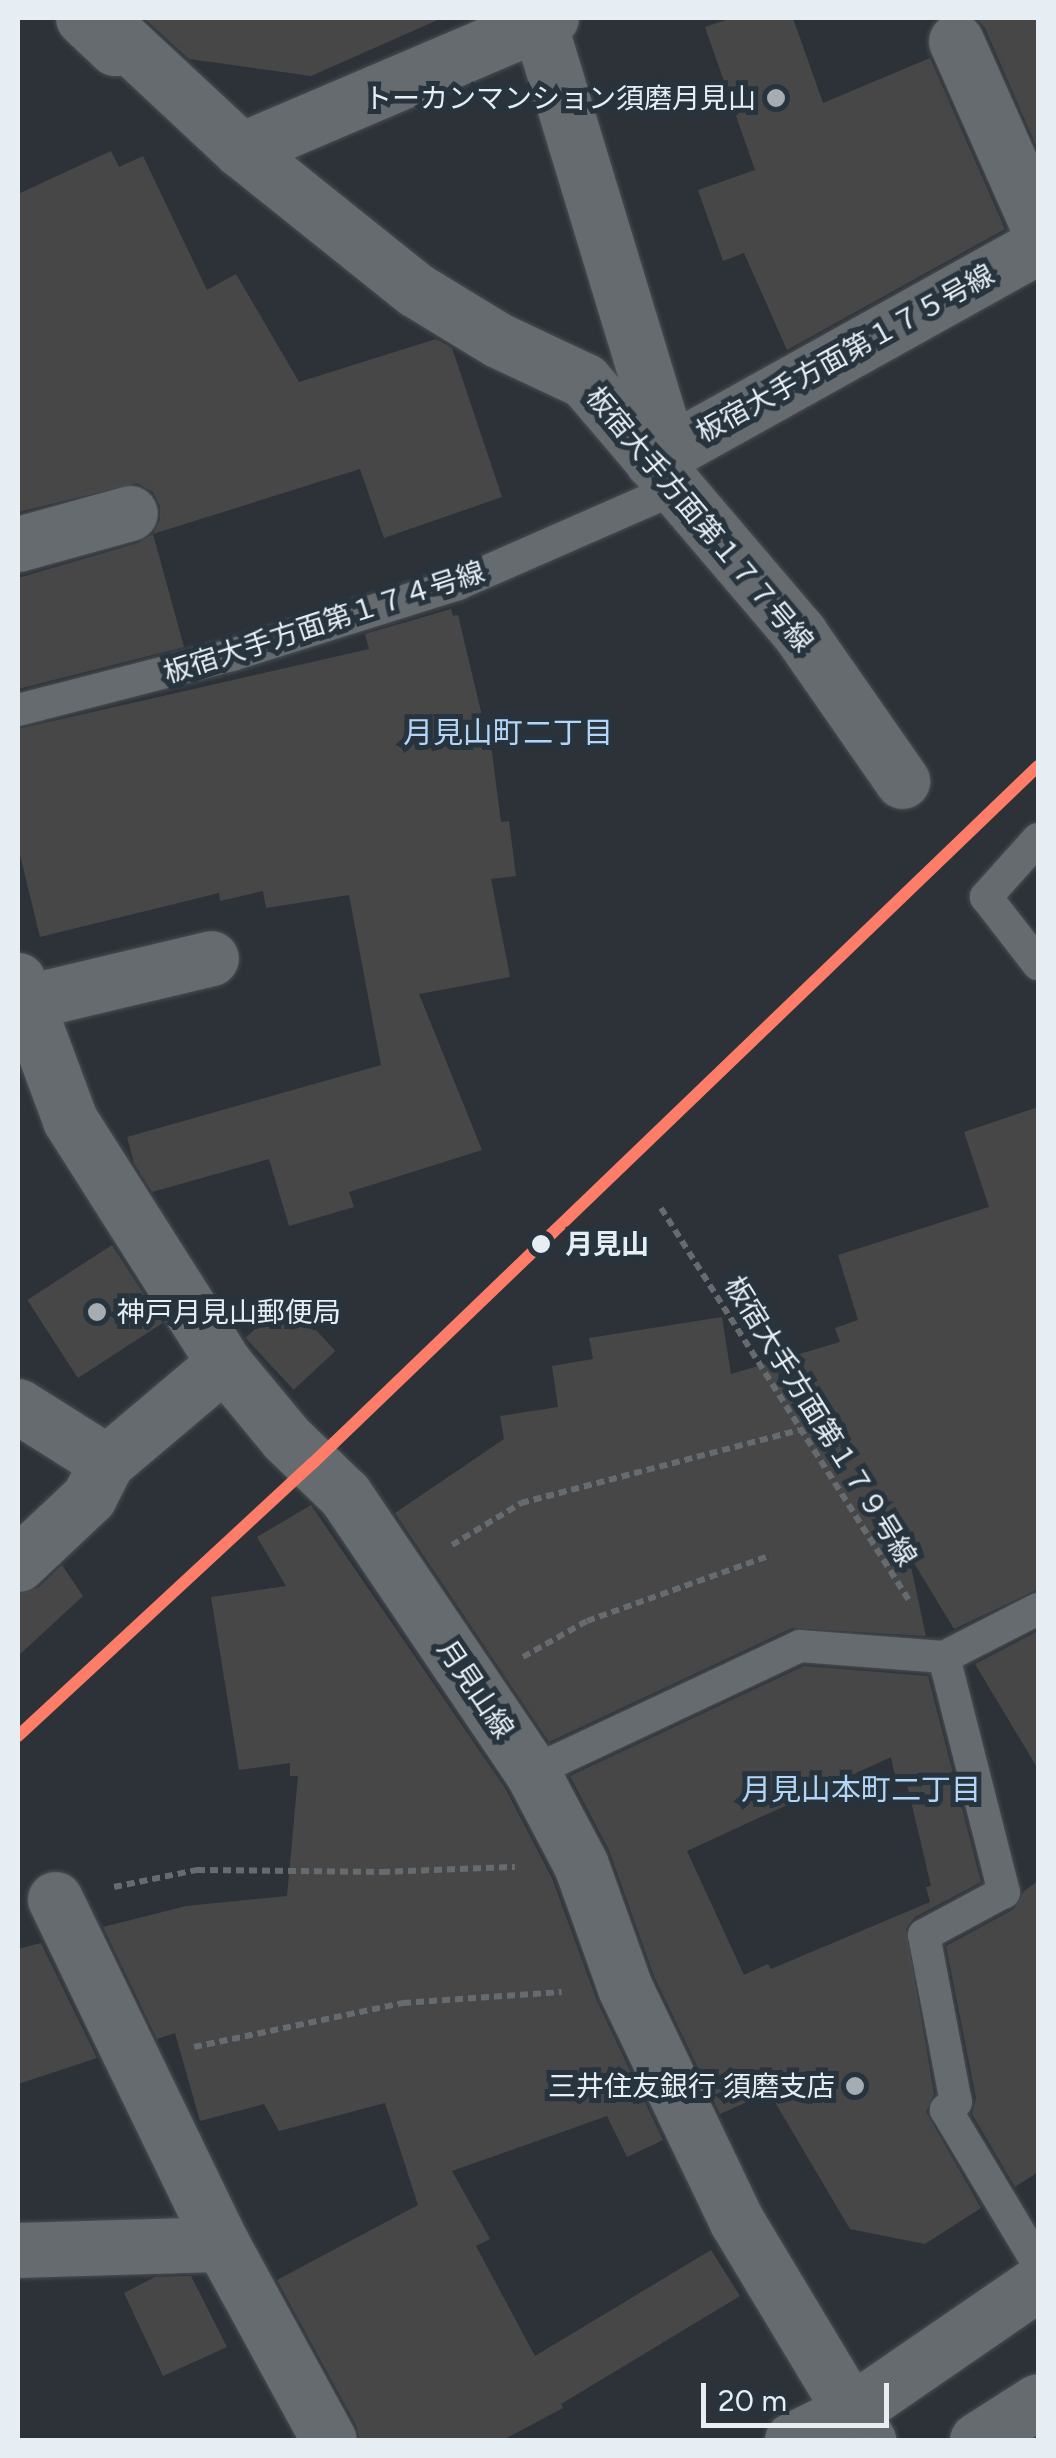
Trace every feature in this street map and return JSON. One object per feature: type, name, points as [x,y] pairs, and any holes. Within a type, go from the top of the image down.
[{"type":"street","name":"板宿大手方面第１７７号線","points":[[83,18],[115,48],[124,42],[241,150],[416,290],[498,340],[584,381],[666,467],[800,634],[902,781]]},
{"type":"street","points":[[241,150],[545,20],[666,467]]},
{"type":"street","points":[[956,42],[1038,226]]},
{"type":"street","name":"板宿大手方面第１７５号線","points":[[666,467],[1038,246]]},
{"type":"street","points":[[18,544],[130,513]]},
{"type":"street","points":[[22,991],[211,958]]},
{"type":"street","name":"月見山線","points":[[22,991],[70,1120],[224,1363],[286,1438],[344,1495],[532,1772],[581,1864],[625,1988],[736,2220],[860,2425]]},
{"type":"street","points":[[18,1564],[89,1497],[108,1462],[224,1363]]},
{"type":"street","points":[[18,1406],[108,1462]]},
{"type":"street","points":[[54,1900],[222,2244],[330,2440]]},
{"type":"street","points":[[18,2250],[222,2244]]},
{"type":"street","points":[[792,2440],[860,2425],[1038,2283]]},
{"type":"street","points":[[977,2440],[1038,2400]]},
{"type":"lane","name":"板宿大手方面第１７４号線","points":[[18,710],[232,655],[458,584],[666,467]]},
{"type":"lane","points":[[1038,840],[986,897],[1038,964]]},
{"type":"lane","points":[[532,1772],[800,1646],[944,1657],[1038,1609]]},
{"type":"lane","points":[[944,1657],[1004,1892],[924,1935],[956,2102],[946,2110],[1038,2264]]},
{"type":"path","name":"板宿大手方面第１７９号線","points":[[661,1208],[944,1657]]},
{"type":"path","points":[[400,1577],[521,1503],[800,1430]]},
{"type":"path","points":[[474,1685],[587,1621],[771,1555]]},
{"type":"path","points":[[54,1900],[197,1870],[382,1872],[581,1864]]},
{"type":"path","points":[[134,2060],[404,2003],[625,1988]]},
{"type":"building","points":[[144,18],[442,18],[311,76],[189,59]]},
{"type":"building","points":[[732,18],[793,18],[823,103],[930,58],[1005,229],[787,350],[744,253],[723,261],[698,190],[755,170],[705,27]]},
{"type":"building","points":[[976,18],[1038,18],[1038,150],[985,28]]},
{"type":"building","points":[[111,151],[119,167],[143,156],[207,290],[236,274],[299,382],[436,339],[452,348],[502,497],[384,538],[360,469],[153,534],[160,520],[160,506],[153,492],[137,483],[18,512],[18,194]]},
{"type":"building","points":[[153,534],[184,647],[18,689],[18,578],[138,543]]},
{"type":"building","points":[[451,609],[453,616],[458,615],[490,737],[501,822],[509,821],[516,876],[491,879],[510,977],[419,994],[482,1150],[349,1192],[354,1207],[289,1226],[269,1159],[152,1192],[134,1163],[127,1137],[381,1065],[349,895],[266,908],[263,891],[220,901],[219,893],[40,937],[18,847],[18,729],[369,649],[365,634]]},
{"type":"building","points":[[1038,1107],[1038,1589],[954,1629],[908,1553],[926,1636],[792,1628],[549,1742],[395,1513],[504,1439],[500,1416],[558,1407],[552,1366],[593,1359],[589,1338],[722,1317],[731,1374],[840,1342],[835,1328],[858,1320],[838,1255],[989,1207],[964,1132]]},
{"type":"building","points":[[112,1245],[163,1323],[78,1378],[27,1300]]},
{"type":"building","points":[[287,1299],[335,1351],[294,1390],[245,1338]]},
{"type":"building","points":[[311,1505],[505,1788],[552,1878],[597,2001],[663,2140],[627,2157],[607,2116],[452,2171],[490,2239],[476,2246],[535,2356],[711,2250],[740,2296],[561,2404],[563,2408],[503,2440],[360,2440],[356,2425],[277,2280],[418,2205],[385,2103],[279,2131],[264,2104],[200,2121],[175,2033],[157,2039],[103,1927],[186,1906],[287,1896],[298,1776],[290,1776],[290,1763],[239,1770],[211,1597],[286,1586],[257,1537]]},
{"type":"building","points":[[62,1565],[83,1596],[18,1656],[18,1594],[39,1587]]},
{"type":"building","points":[[1038,1631],[1038,1769],[975,1664]]},
{"type":"building","points":[[804,1666],[928,1676],[981,1882],[915,1917],[906,1928],[934,2094],[926,2112],[981,2208],[925,2244],[850,2229],[769,2092],[720,2114],[654,1976],[609,1850],[570,1776]],"holes":[[[891,1757],[897,1786],[907,1784],[931,1886],[926,1887],[930,1902],[771,1969],[768,1964],[744,1975],[687,1851]]]},
{"type":"building","points":[[1038,1881],[1038,2172],[1015,2187],[972,2114],[976,2098],[946,1946],[1014,1909],[1024,1891]]},
{"type":"building","points":[[41,1943],[97,2058],[18,2084],[18,1949]]},
{"type":"building","points":[[191,2276],[227,2347],[163,2376],[124,2293],[155,2277]]},
{"type":"transit line","points":[[18,1736],[312,1464],[1038,766]]},
{"type":"place","name":"トーカンマンション須磨月見山","points":[[776,98]]},
{"type":"place","name":"月見山","points":[[541,1244]]},
{"type":"place","name":"神戸月見山郵便局","points":[[97,1312]]},
{"type":"place","name":"三井住友銀行 須磨支店","points":[[855,2086]]},
{"type":"district","name":"月見山町二丁目","points":[[508,733]]},
{"type":"district","name":"月見山本町二丁目","points":[[861,1790]]}]
